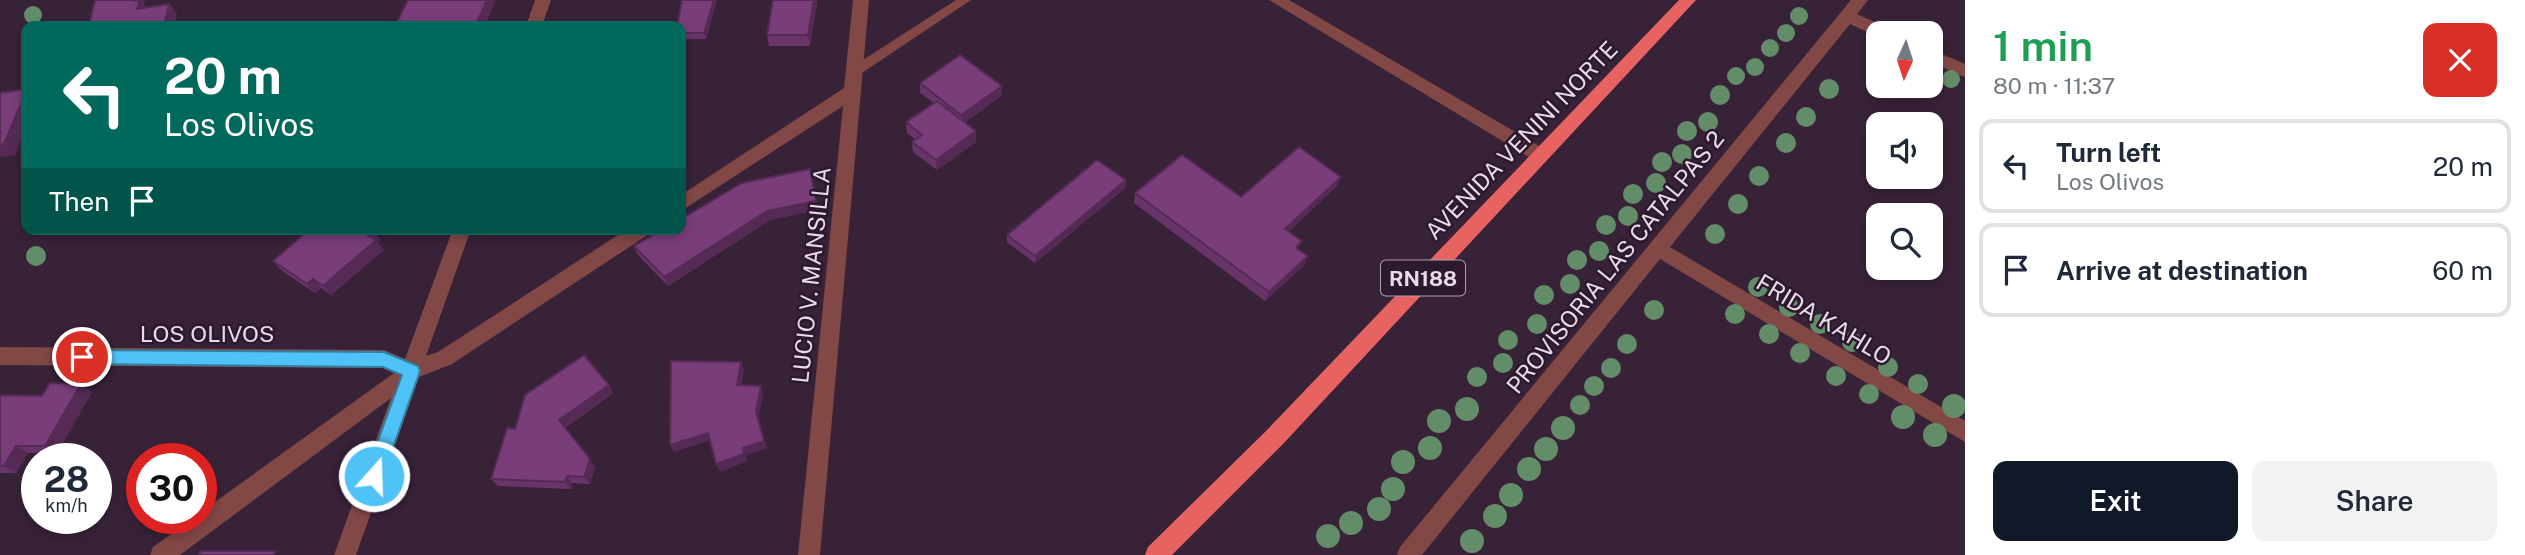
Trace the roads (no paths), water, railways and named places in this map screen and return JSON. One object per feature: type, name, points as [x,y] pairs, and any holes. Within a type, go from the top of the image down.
[{"type":"highway","name":"AVENIDA VENINI NORTE","points":[[1156,555],[1275,437],[1688,0]]},
{"type":"street","points":[[536,21],[543,0]]},
{"type":"street","name":"LUCIO V. MANSILLA","points":[[808,555],[861,0]]},
{"type":"street","points":[[1278,0],[1540,155]]},
{"type":"street","name":"PROVISORIA LAS CATALPAS 2","points":[[1408,555],[1860,0]]},
{"type":"street","points":[[1847,16],[1866,25]]},
{"type":"street","points":[[1943,61],[1965,71]]},
{"type":"street","points":[[686,200],[854,81]]},
{"type":"street","points":[[345,555],[460,235]]},
{"type":"street","points":[[161,555],[412,371],[445,358],[633,235]]},
{"type":"street","name":"FRIDA KAHLO","points":[[1657,248],[1965,432]]},
{"type":"street","name":"LOS OLIVOS","points":[[0,356],[384,359],[412,371]]},
{"type":"lane","points":[[854,81],[965,0]]}]
